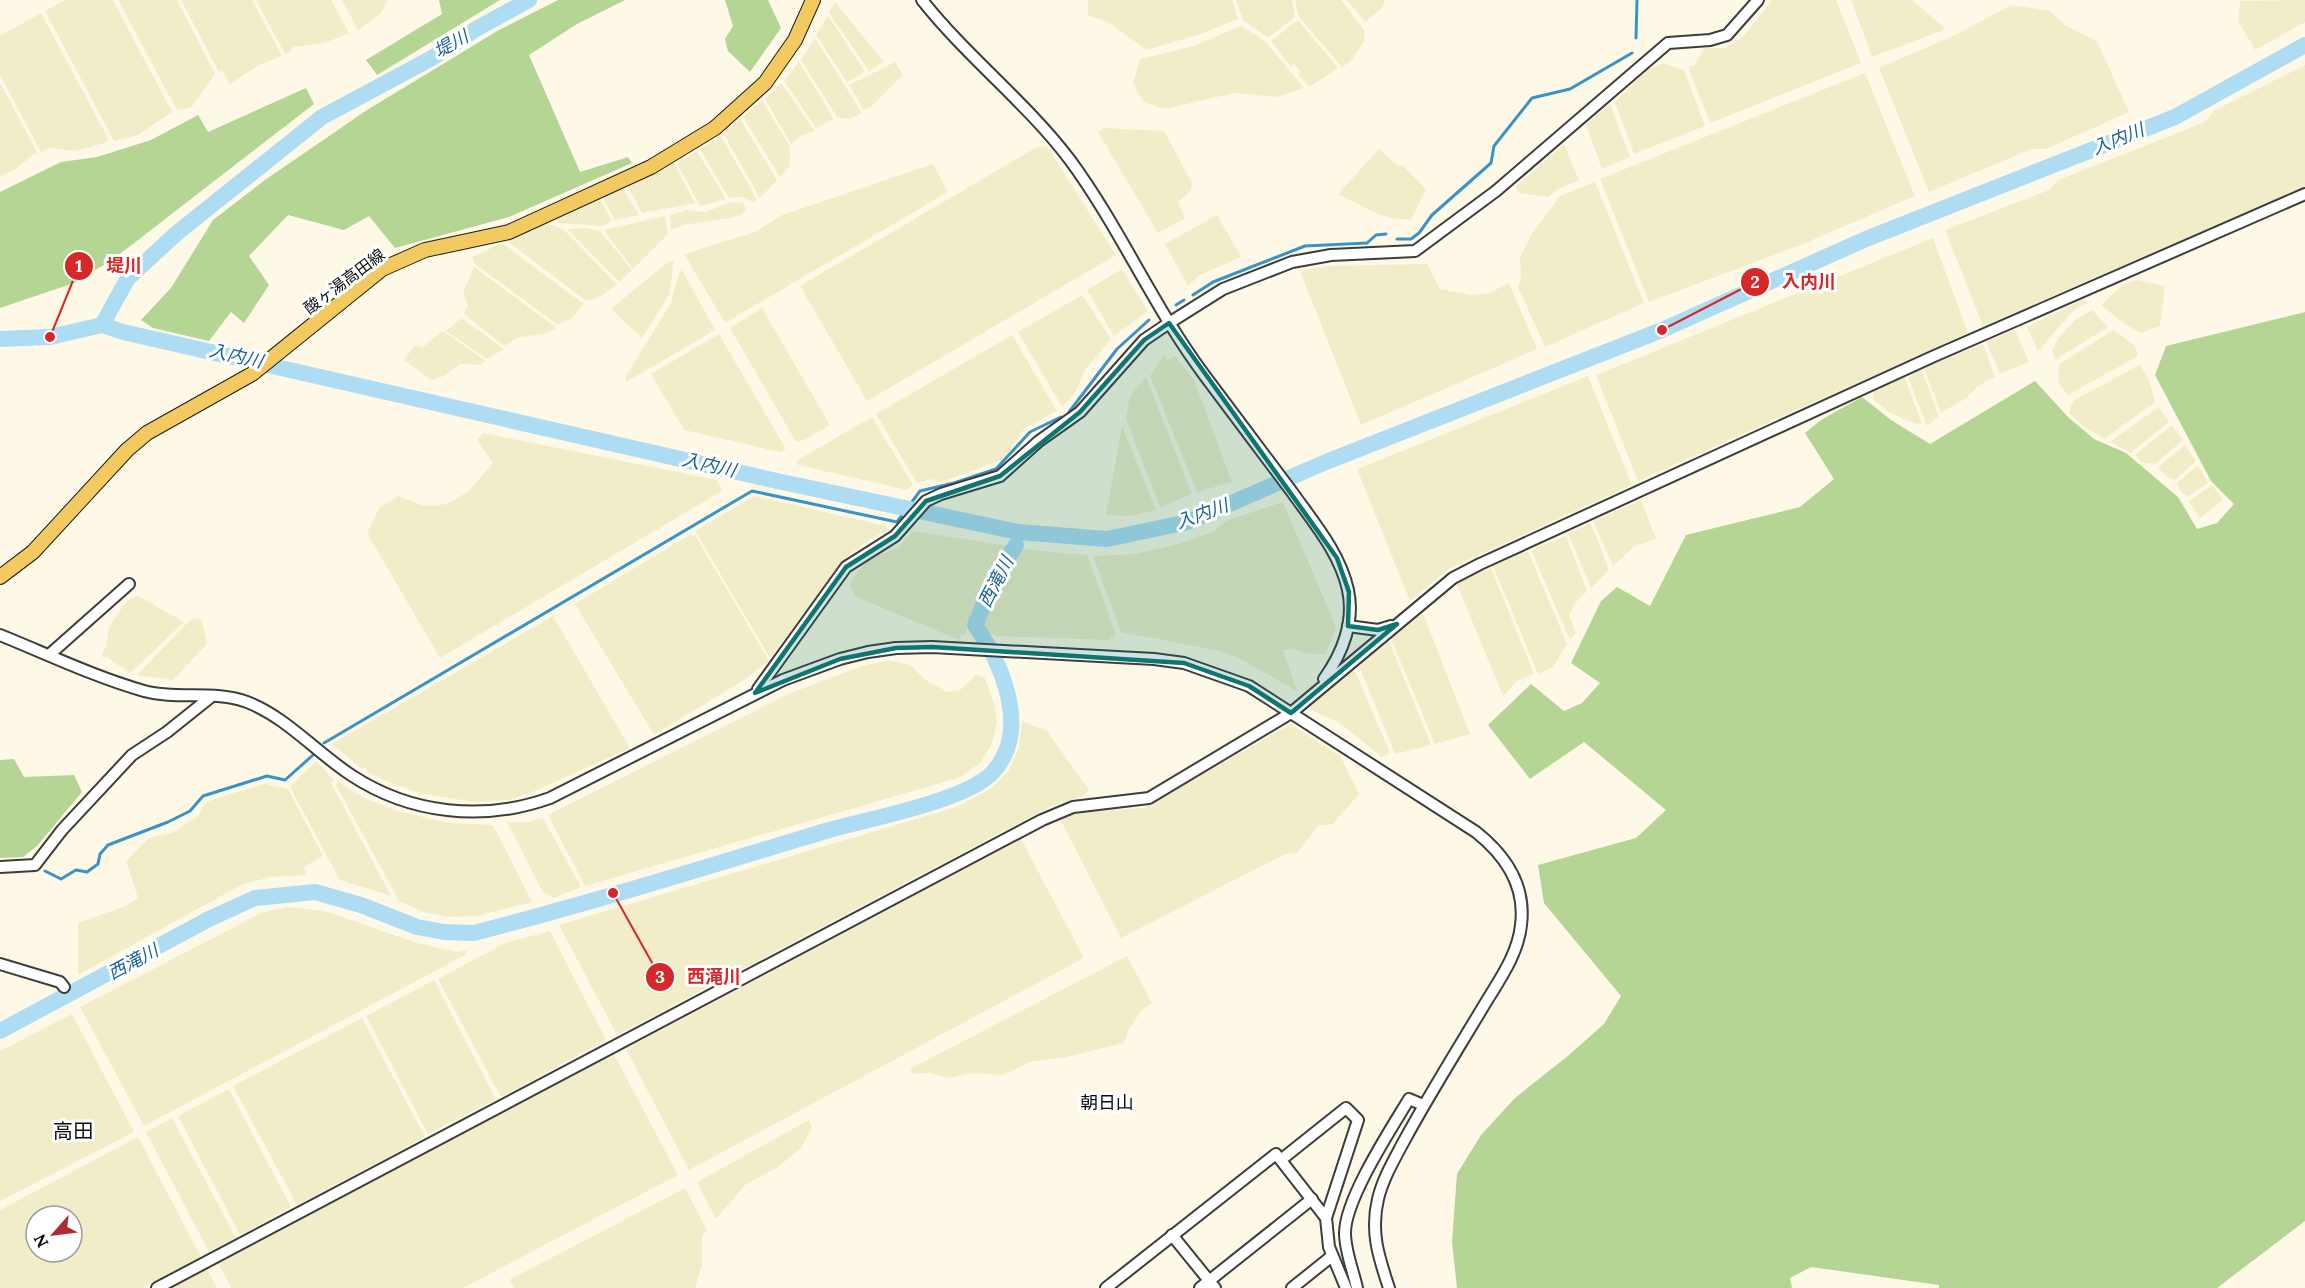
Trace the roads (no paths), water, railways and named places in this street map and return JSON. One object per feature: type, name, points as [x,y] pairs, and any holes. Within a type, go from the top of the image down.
[{"type":"main road","name":"酸ヶ湯高田線","points":[[0,577],[33,552],[127,450],[147,433],[252,374],[382,270],[425,250],[509,231],[680,152],[738,110],[765,83],[795,40],[813,0]]},
{"type":"street","points":[[922,0],[960,44],[1048,133],[1071,163],[1183,347],[1278,472],[1337,558],[1349,592],[1348,626],[1341,653],[1314,693]]},
{"type":"street","points":[[755,693],[772,673],[846,567],[895,536],[926,501],[941,494],[1000,476],[1039,441],[1080,412],[1144,340],[1223,289],[1292,262],[1331,255],[1415,251],[1496,191],[1668,43],[1710,40],[1727,35],[1758,0]]},
{"type":"street","points":[[157,1288],[1042,820],[1073,807],[1149,798],[1291,713],[1453,578],[1480,564],[1932,357],[2305,194]]},
{"type":"street","points":[[50,655],[129,584]]},
{"type":"street","points":[[1348,626],[1378,630],[1397,624]]},
{"type":"street","points":[[0,635],[144,691],[244,701],[260,708],[351,775],[387,794],[435,809],[472,813],[502,810],[550,798],[755,693],[840,659],[868,652],[896,648],[1005,650],[1184,663],[1249,686],[1476,832],[1500,854],[1516,884],[1522,916],[1516,949],[1423,1105],[1384,1180],[1376,1208],[1376,1247],[1389,1288]]},
{"type":"street","points":[[0,867],[34,866],[62,830],[132,755],[167,732],[212,696]]},
{"type":"street","points":[[0,964],[60,981],[64,987]]},
{"type":"street","points":[[1357,1288],[1346,1244],[1348,1216],[1369,1171],[1409,1099],[1423,1105]]},
{"type":"street","points":[[1282,1159],[1346,1108],[1358,1120],[1326,1218],[1332,1256],[1346,1288]]},
{"type":"street","points":[[1106,1288],[1276,1154],[1326,1218]]},
{"type":"street","points":[[1200,1288],[1212,1284],[1312,1199]]},
{"type":"street","points":[[1172,1235],[1212,1284]]},
{"type":"street","points":[[1292,1288],[1332,1256]]},
{"type":"waterway","name":"堤川","points":[[0,339],[50,337],[102,325],[128,278],[177,233],[322,117],[432,58],[476,29],[529,0]]},
{"type":"waterway","points":[[1636,38],[1637,0]]},
{"type":"waterway","name":"入内川","points":[[102,325],[123,332],[777,481],[1018,532],[1107,539],[1188,522],[1326,462],[1662,330],[1866,239],[2175,117],[2305,45]]},
{"type":"waterway","points":[[1397,239],[1411,239],[1419,233],[1432,215],[1491,163],[1494,146],[1532,98],[1570,89],[1632,53]]},
{"type":"waterway","points":[[1193,295],[1213,282],[1305,246],[1367,243],[1376,235],[1386,234]]},
{"type":"waterway","points":[[1176,305],[1184,300]]},
{"type":"waterway","points":[[1069,412],[1117,349],[1149,320]]},
{"type":"waterway","points":[[324,743],[752,491],[897,522],[920,491],[996,469],[1030,432],[1061,417]]},
{"type":"waterway","name":"西滝川","points":[[0,1031],[209,919],[255,898],[315,892],[361,905],[417,927],[444,932],[474,933],[819,833],[912,809],[979,783],[993,772],[1004,755],[1010,737],[1011,717],[1003,678],[995,659],[975,625],[995,578],[1016,545]]},
{"type":"waterway","points":[[45,871],[61,879],[76,870],[87,872],[98,864],[100,854],[108,845],[190,811],[203,796],[267,776],[285,780],[313,755]]},
{"type":"place","name":"入内川","points":[[1662,330]]},
{"type":"place","name":"堤川","points":[[50,337]]},
{"type":"place","name":"西滝川","points":[[613,893]]},
{"type":"district","name":"朝日山","points":[[1107,1103]]},
{"type":"district","name":"高田","points":[[73,1131]]}]
